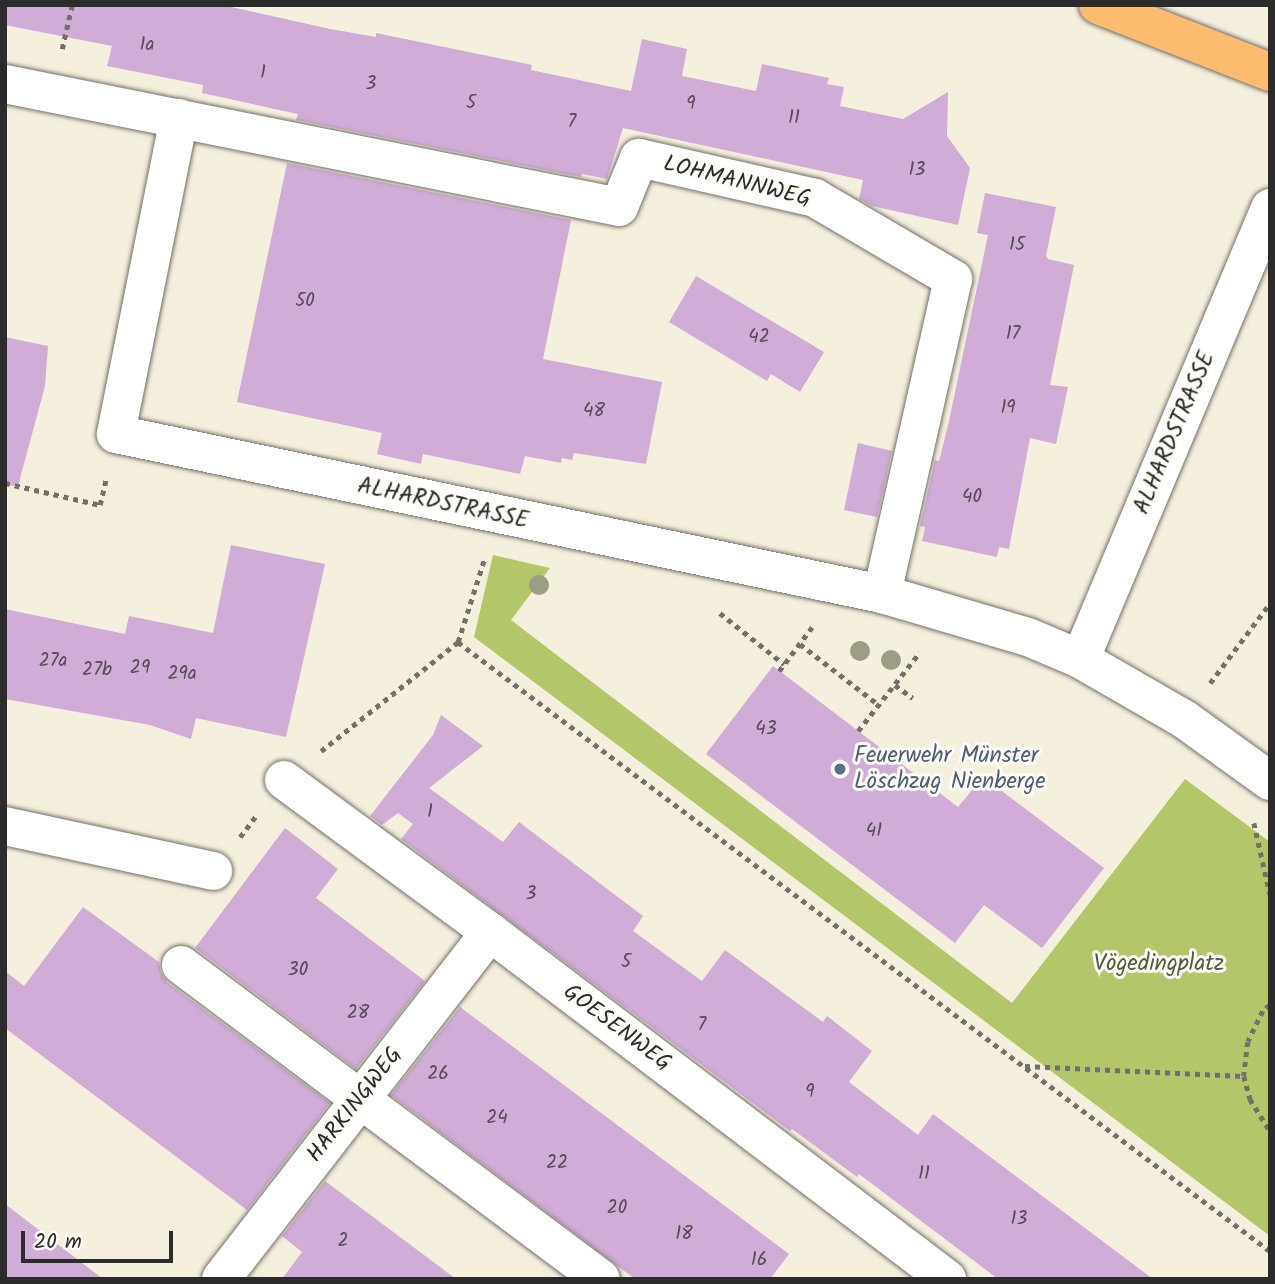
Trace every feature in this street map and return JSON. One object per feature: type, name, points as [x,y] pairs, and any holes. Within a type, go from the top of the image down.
[{"type":"main road","points":[[1098,5],[1270,72]]},
{"type":"street","points":[[5,85],[179,118],[116,434]]},
{"type":"street","name":"LOHMANNWEG","points":[[179,118],[620,207],[639,158],[814,198],[953,279],[882,594]]},
{"type":"street","name":"ALHARDSTRASSE","points":[[1080,659],[1270,208]]},
{"type":"street","name":"ALHARDSTRASSE","points":[[116,434],[498,516],[882,594],[932,608],[1028,637],[1080,659],[1184,719],[1270,781]]},
{"type":"street","name":"GOESENWEG","points":[[284,780],[490,932],[947,1279]]},
{"type":"street","points":[[5,827],[213,871]]},
{"type":"street","name":"HARKINGWEG","points":[[223,1278],[490,932]]},
{"type":"street","points":[[181,965],[601,1279]]},
{"type":"path","points":[[5,483],[100,505],[116,434]]},
{"type":"path","points":[[213,871],[284,780],[458,642],[498,516]]},
{"type":"path","points":[[1184,719],[1270,603]]},
{"type":"path","points":[[858,731],[924,648],[932,608]]},
{"type":"path","points":[[720,613],[784,664]]},
{"type":"path","points":[[458,642],[1270,1251]]},
{"type":"path","points":[[800,643],[879,705]]},
{"type":"path","points":[[895,685],[913,698]]},
{"type":"path","points":[[1270,1005],[1263,1011],[1248,1042],[1244,1076],[1250,1099],[1270,1131]]},
{"type":"path","points":[[1024,1066],[1244,1076]]},
{"type":"green space","name":"Vögedingplatz","points":[[493,555],[550,568],[511,620],[1012,1003],[1185,779],[1270,842],[1270,1236],[474,637]]},
{"type":"building","points":[[5,5],[222,5],[330,29],[376,37],[376,33],[532,65],[531,70],[631,91],[642,39],[687,49],[682,76],[756,91],[762,64],[829,78],[827,84],[844,87],[840,106],[903,119],[948,92],[947,136],[970,168],[958,225],[872,206],[859,199],[863,180],[623,128],[607,179],[582,174],[581,177],[296,120],[298,114],[202,93],[203,85],[107,66],[112,46],[5,25]]},
{"type":"building","points":[[287,163],[571,220],[543,359],[662,382],[646,464],[574,453],[572,460],[562,458],[561,463],[525,456],[520,474],[423,454],[421,464],[377,454],[382,433],[237,402]]},
{"type":"building","points":[[985,193],[1056,207],[1046,256],[1048,259],[1074,265],[1050,385],[1068,387],[1056,444],[1030,438],[1009,549],[999,547],[997,557],[922,541],[925,527],[920,526],[935,460],[939,461],[949,421],[988,235],[977,233]]},
{"type":"building","points":[[696,276],[824,352],[800,392],[771,374],[767,381],[669,322]]},
{"type":"building","points":[[5,337],[48,346],[45,386],[18,486],[5,485]]},
{"type":"building","points":[[858,443],[892,451],[877,517],[844,510]]},
{"type":"building","points":[[231,545],[325,564],[286,737],[196,718],[191,739],[150,725],[5,699],[5,609],[125,634],[129,616],[213,633]]},
{"type":"building","points":[[773,666],[958,807],[983,777],[1104,868],[1042,948],[984,905],[955,943],[706,754]]},
{"type":"building","points":[[441,715],[483,746],[429,788],[503,842],[519,822],[643,916],[633,931],[702,981],[725,950],[823,1022],[827,1016],[872,1051],[849,1082],[918,1135],[933,1114],[1153,1279],[998,1279],[859,1174],[857,1177],[792,1129],[790,1131],[401,839],[413,824],[398,813],[382,825],[370,816],[433,735]]},
{"type":"building","points":[[285,828],[338,869],[316,898],[425,981],[356,1069],[195,948]]},
{"type":"building","points":[[83,907],[159,962],[161,973],[168,983],[330,1103],[247,1210],[5,1028],[5,971],[24,986]]},
{"type":"building","points":[[460,1007],[789,1254],[770,1279],[635,1279],[391,1095]]},
{"type":"building","points":[[325,1181],[456,1279],[282,1279],[302,1252],[282,1236]]},
{"type":"building","points":[[5,1204],[103,1279],[5,1279]]},
{"type":"place","name":"Feuerwehr Münster Löschzug Nienberge","points":[[840,769]]}]
